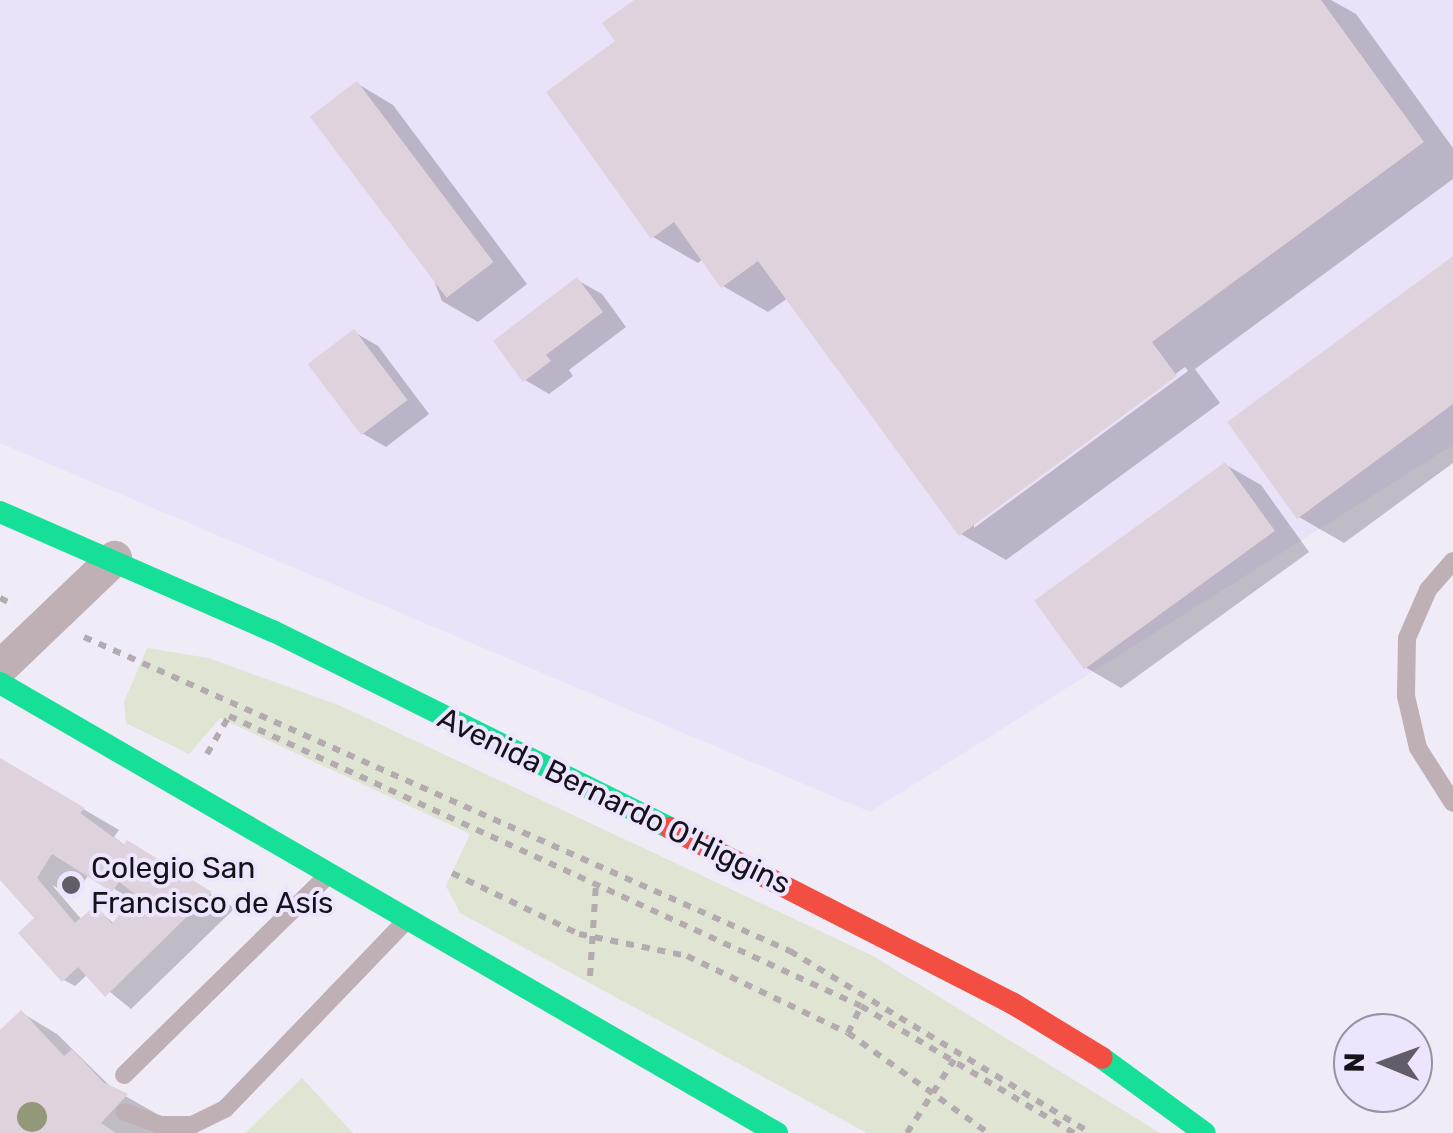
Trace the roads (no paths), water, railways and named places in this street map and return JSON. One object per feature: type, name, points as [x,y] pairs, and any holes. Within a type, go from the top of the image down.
[{"type":"main road","name":"Avenida Bernardo O'Higgins","points":[[0,512],[114,558],[308,648],[1012,1003],[1152,1088],[1205,1133]]},
{"type":"main road","points":[[0,683],[586,1022],[732,1115],[777,1133]]},
{"type":"street","points":[[0,667],[114,558]]},
{"type":"lane","points":[[1453,561],[1428,590],[1407,638],[1406,696],[1418,748],[1453,803]]},
{"type":"lane","points":[[124,1075],[331,872]]},
{"type":"lane","points":[[125,1112],[160,1125],[192,1125],[225,1109],[409,918]]},
{"type":"place","name":"Colegio San Francisco de Asís","points":[[71,885]]}]
